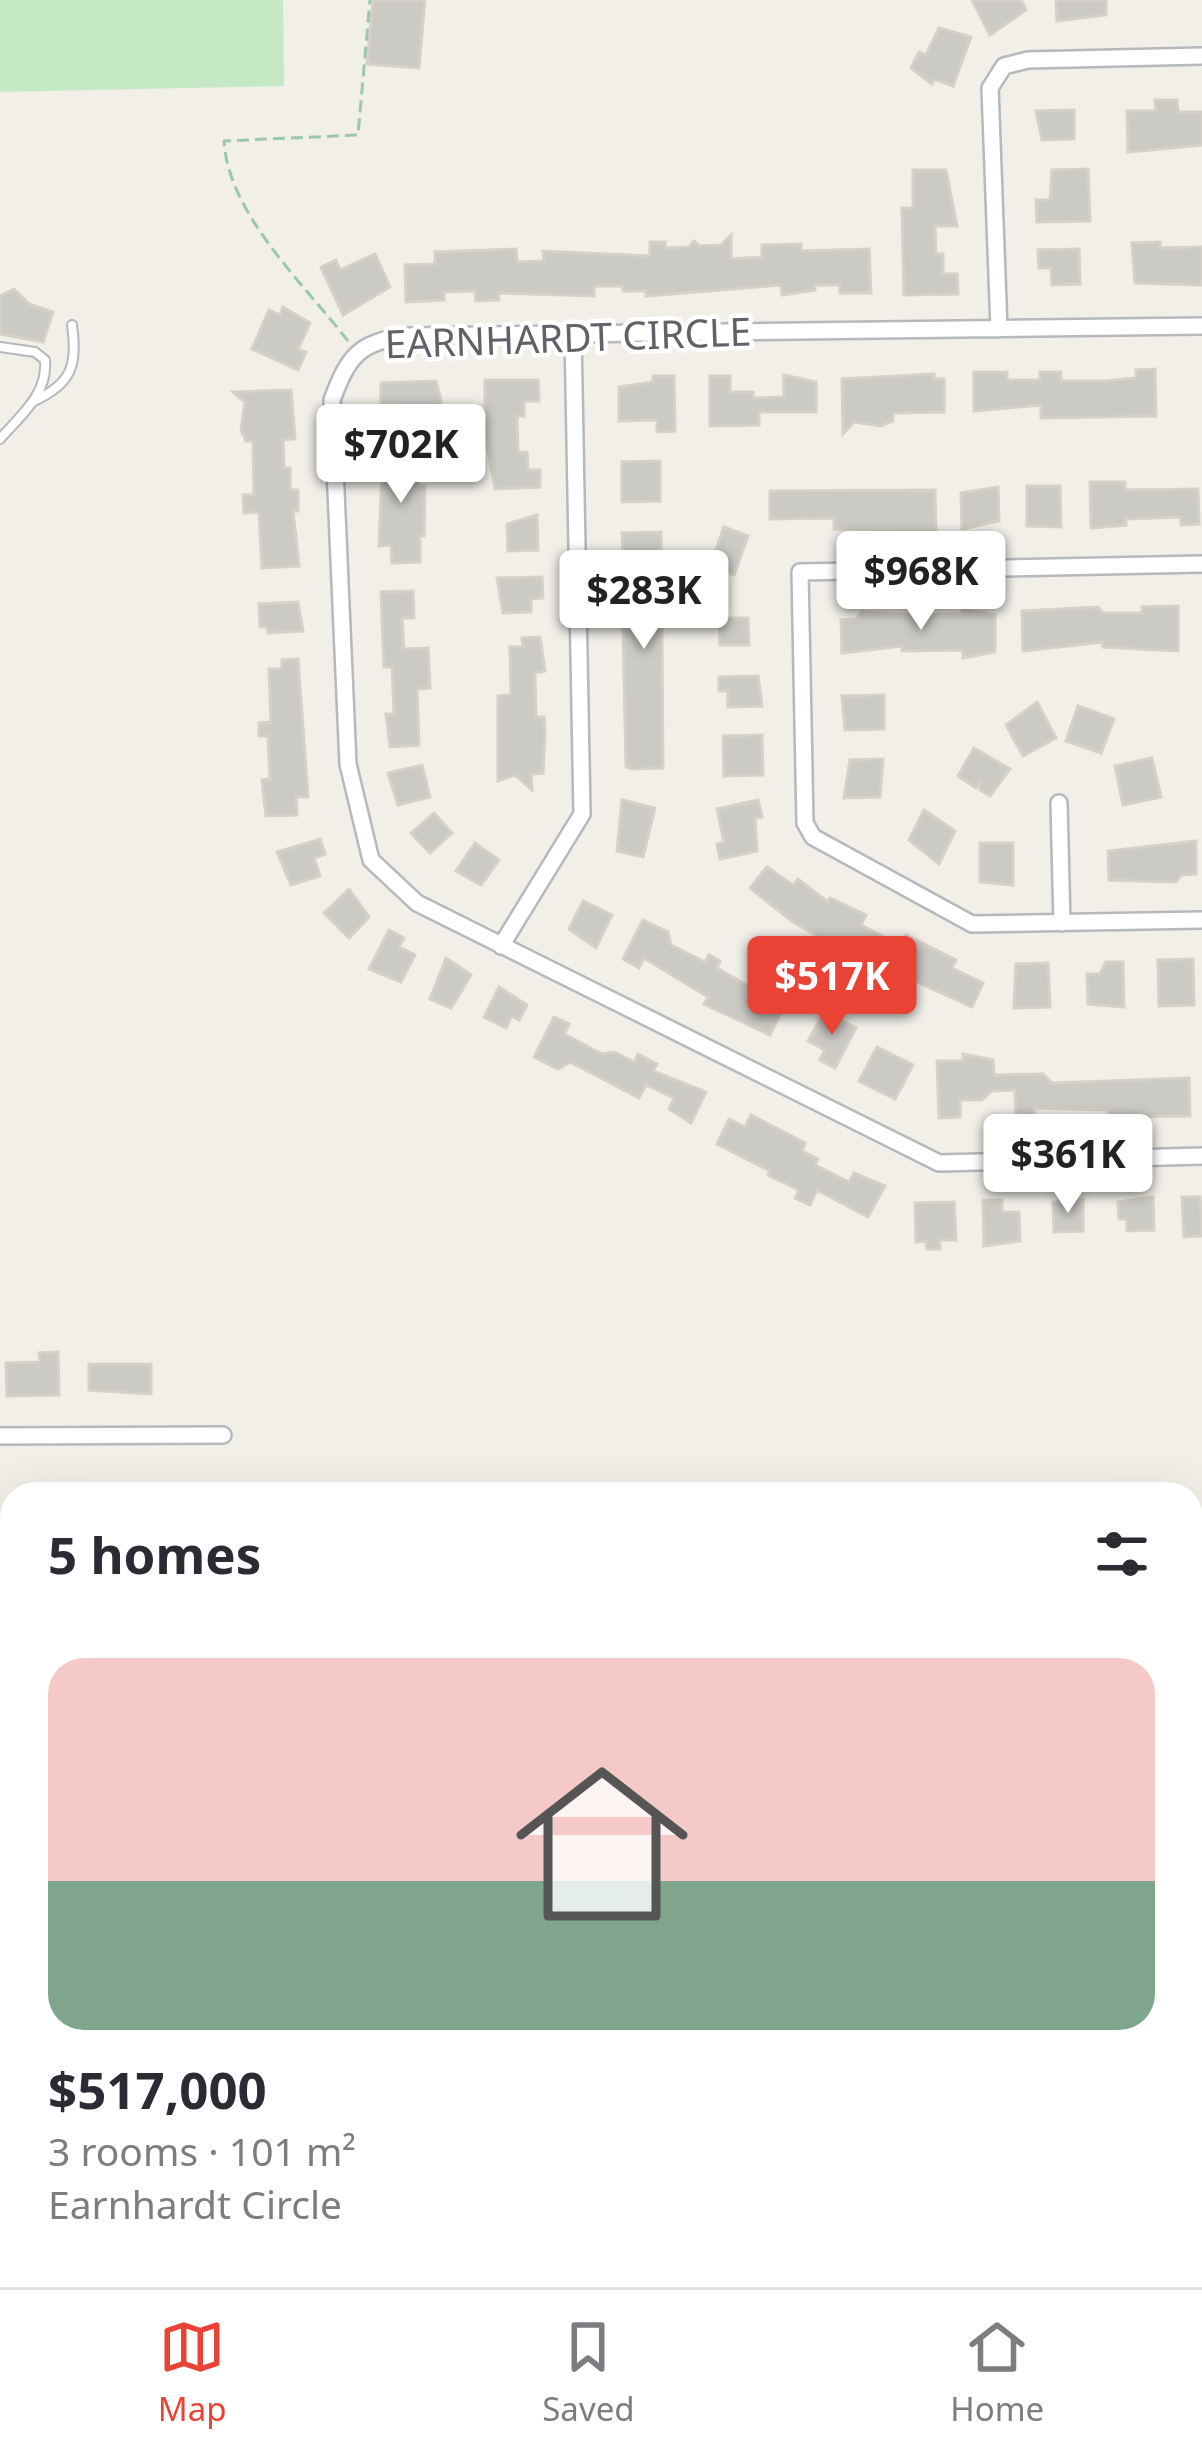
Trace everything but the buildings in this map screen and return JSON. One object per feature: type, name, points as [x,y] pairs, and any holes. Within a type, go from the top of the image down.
[{"type":"street","points":[[999,328],[991,88],[1004,66],[1028,60],[1202,56]]},
{"type":"street","name":"EARNHARDT CIRCLE","points":[[1202,326],[407,336],[372,340],[348,357],[332,400],[348,764],[371,860],[416,903],[939,1163],[1202,1156]]},
{"type":"street","points":[[501,946],[582,814],[573,334]]},
{"type":"street","points":[[1202,564],[800,572],[805,824],[813,837],[972,924],[1202,920]]},
{"type":"street","points":[[1059,803],[1062,923]]},
{"type":"street","points":[[0,1436],[223,1435]]},
{"type":"lane","points":[[33,402],[68,381],[74,364],[73,326]]},
{"type":"lane","points":[[0,346],[35,352],[45,360],[46,375],[33,402],[0,439]]},
{"type":"path","points":[[356,352],[252,216],[225,162],[224,141],[358,135],[370,0]]},
{"type":"green space","points":[[0,0],[283,0],[284,86],[0,92]]}]
